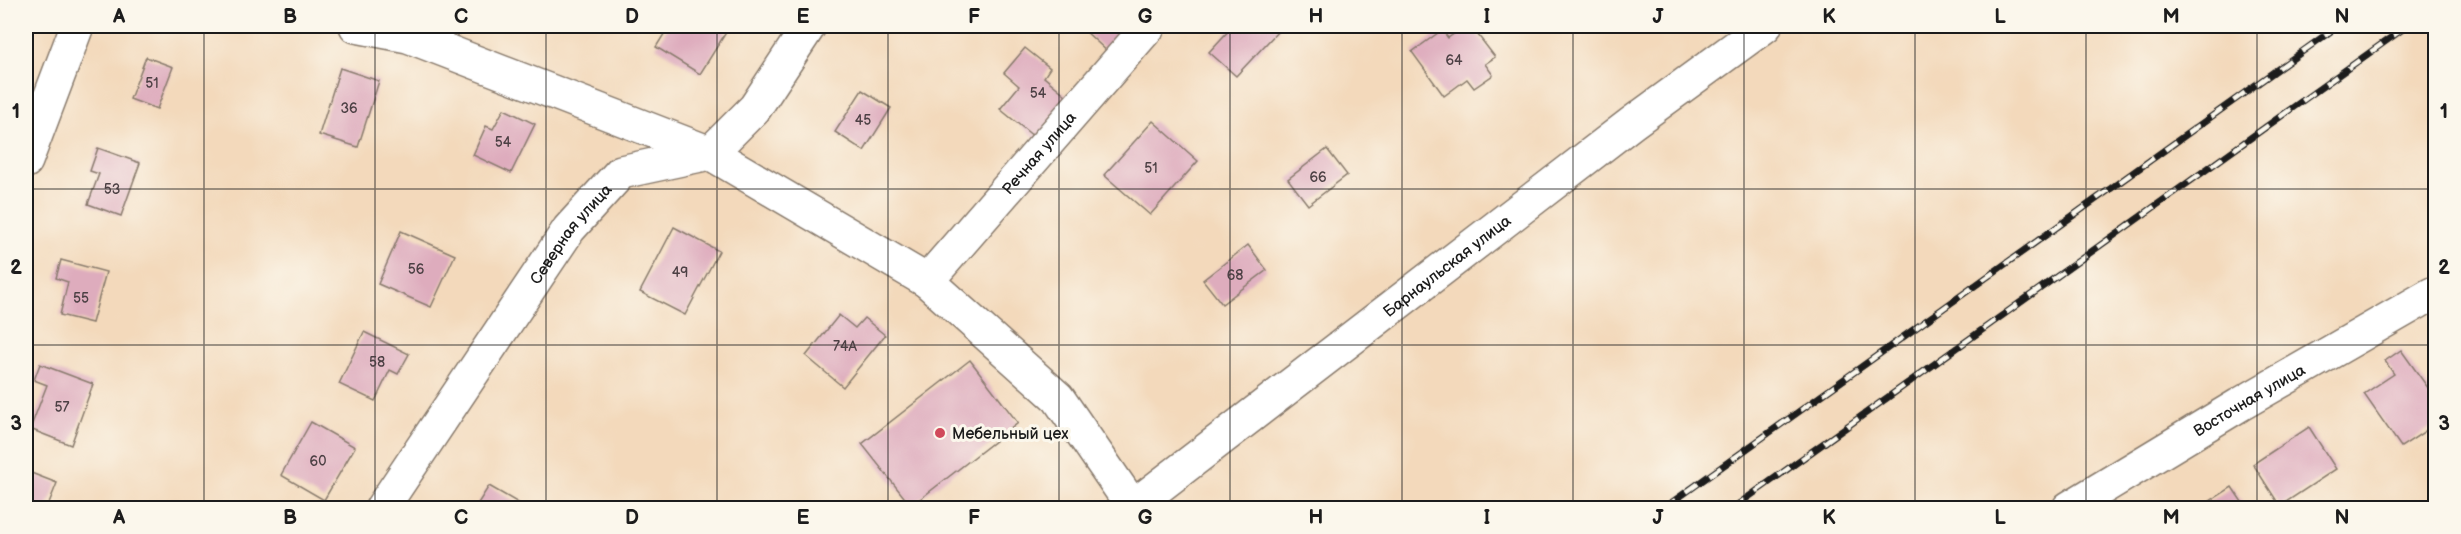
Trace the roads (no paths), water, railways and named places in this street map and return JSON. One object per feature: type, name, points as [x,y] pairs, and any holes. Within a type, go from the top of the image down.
[{"type":"street","points":[[26,161],[77,26]]},
{"type":"street","points":[[356,26],[410,31],[711,153],[927,281],[1058,398],[1132,508]]},
{"type":"street","points":[[711,153],[755,108],[809,26]]},
{"type":"street","name":"Речная улица","points":[[927,281],[1149,26]]},
{"type":"street","name":"Барнаульская улица","points":[[1132,508],[1623,130],[1765,26]]},
{"type":"street","name":"Северная улица","points":[[382,508],[569,230],[592,202],[621,172],[711,153]]},
{"type":"street","name":"Восточная улица","points":[[2069,508],[2239,405],[2432,294]]},
{"type":"railway","points":[[1664,508],[2338,26]]},
{"type":"railway","points":[[1733,508],[2407,26]]},
{"type":"place","name":"Мебельный цех","points":[[940,433]]}]
